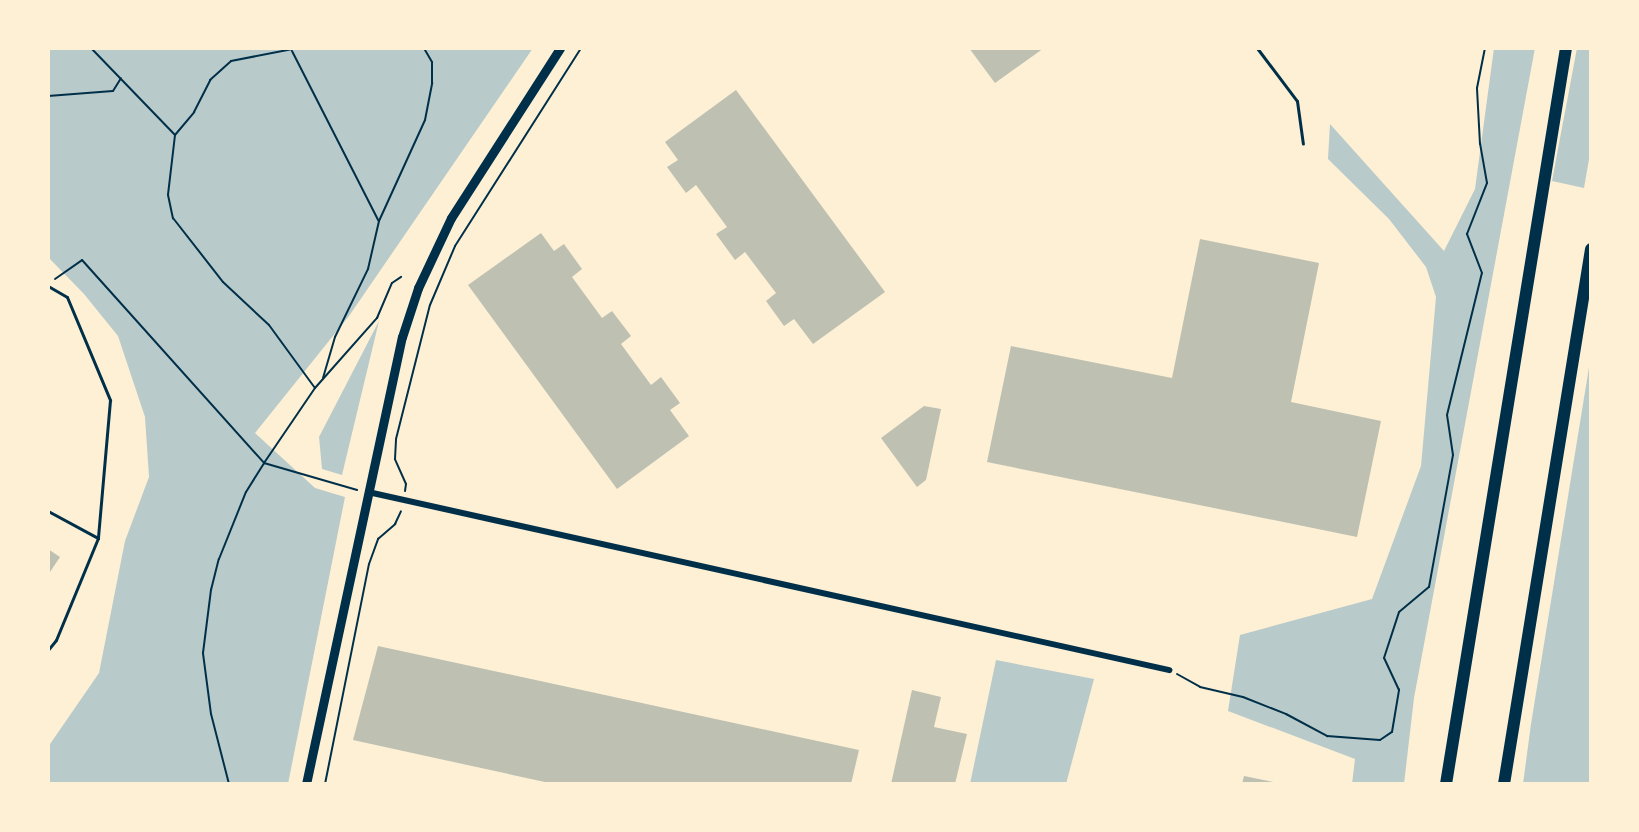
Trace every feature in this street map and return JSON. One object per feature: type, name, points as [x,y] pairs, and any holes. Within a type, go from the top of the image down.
[{"type":"highway","points":[[1446,784],[1566,48]]},
{"type":"highway","points":[[1504,784],[1591,249]]},
{"type":"main road","points":[[306,784],[402,337],[418,288],[451,218],[560,48]]},
{"type":"street","points":[[368,492],[1169,670]]},
{"type":"lane","points":[[1257,48],[1297,101],[1303,144]]},
{"type":"lane","points":[[48,285],[67,297],[110,400],[98,538],[61,629],[48,650]]},
{"type":"lane","points":[[48,511],[98,538]]},
{"type":"path","points":[[91,48],[175,135]]},
{"type":"path","points":[[298,48],[292,51],[231,61],[210,80],[194,112],[175,135],[168,195],[173,218],[223,282],[281,340],[315,388]]},
{"type":"path","points":[[322,380],[335,337],[368,269],[379,221],[425,120],[432,83],[432,62],[424,48]]},
{"type":"path","points":[[325,784],[369,564],[378,539],[399,518],[403,501],[406,484],[395,459],[396,439],[412,363],[434,296],[455,246],[581,48]]},
{"type":"path","points":[[1169,670],[1200,687],[1243,697],[1286,714],[1327,736],[1380,740],[1392,732],[1399,690],[1384,658],[1399,612],[1429,587],[1453,455],[1447,415],[1482,273],[1467,234],[1487,183],[1480,144],[1477,88],[1485,48]]},
{"type":"path","points":[[292,51],[379,221]]},
{"type":"path","points":[[48,96],[113,91],[121,78]]},
{"type":"path","points":[[48,285],[82,260],[264,463],[368,492]]},
{"type":"path","points":[[229,784],[211,714],[203,653],[211,590],[219,559],[246,492],[264,463],[315,388],[376,318],[392,283],[401,277]]},
{"type":"shaded area","points":[[48,48],[533,48],[349,316],[255,433],[315,488],[345,497],[288,784],[48,784],[48,747],[99,673],[125,541],[149,477],[145,417],[118,336],[84,294],[48,257]]},
{"type":"shaded area","points":[[1494,48],[1535,48],[1414,698],[1404,784],[1352,784],[1355,759],[1228,711],[1240,635],[1372,599],[1421,466],[1436,297],[1426,267],[1389,219],[1328,159],[1330,124],[1444,251],[1475,189]]},
{"type":"shaded area","points":[[1577,48],[1591,48],[1591,148],[1584,188],[1552,181]]},
{"type":"shaded area","points":[[379,321],[342,475],[322,469],[319,437]]},
{"type":"shaded area","points":[[1591,355],[1591,784],[1523,784],[1531,724]]},
{"type":"shaded area","points":[[996,660],[1094,679],[1066,784],[970,784]]},
{"type":"building","points":[[969,48],[1044,48],[995,83]]},
{"type":"building","points":[[736,90],[885,292],[813,344],[794,319],[784,326],[766,301],[776,293],[745,252],[735,260],[716,234],[727,227],[696,185],[686,193],[667,167],[678,160],[665,142]]},
{"type":"building","points":[[541,233],[554,251],[564,244],[582,269],[572,277],[602,318],[612,311],[631,336],[621,344],[651,385],[661,377],[680,403],[670,410],[689,436],[617,489],[468,285]]},
{"type":"building","points":[[1200,239],[1319,263],[1291,402],[1381,421],[1357,537],[987,462],[1011,346],[1172,378]]},
{"type":"building","points":[[924,406],[941,409],[926,480],[917,487],[881,438]]},
{"type":"building","points":[[48,549],[60,557],[48,575]]},
{"type":"building","points":[[378,646],[859,750],[851,784],[554,784],[353,740]]},
{"type":"building","points":[[912,690],[941,697],[934,727],[967,734],[955,784],[891,784]]},
{"type":"building","points":[[1244,776],[1278,783],[1278,784],[1242,784]]}]
